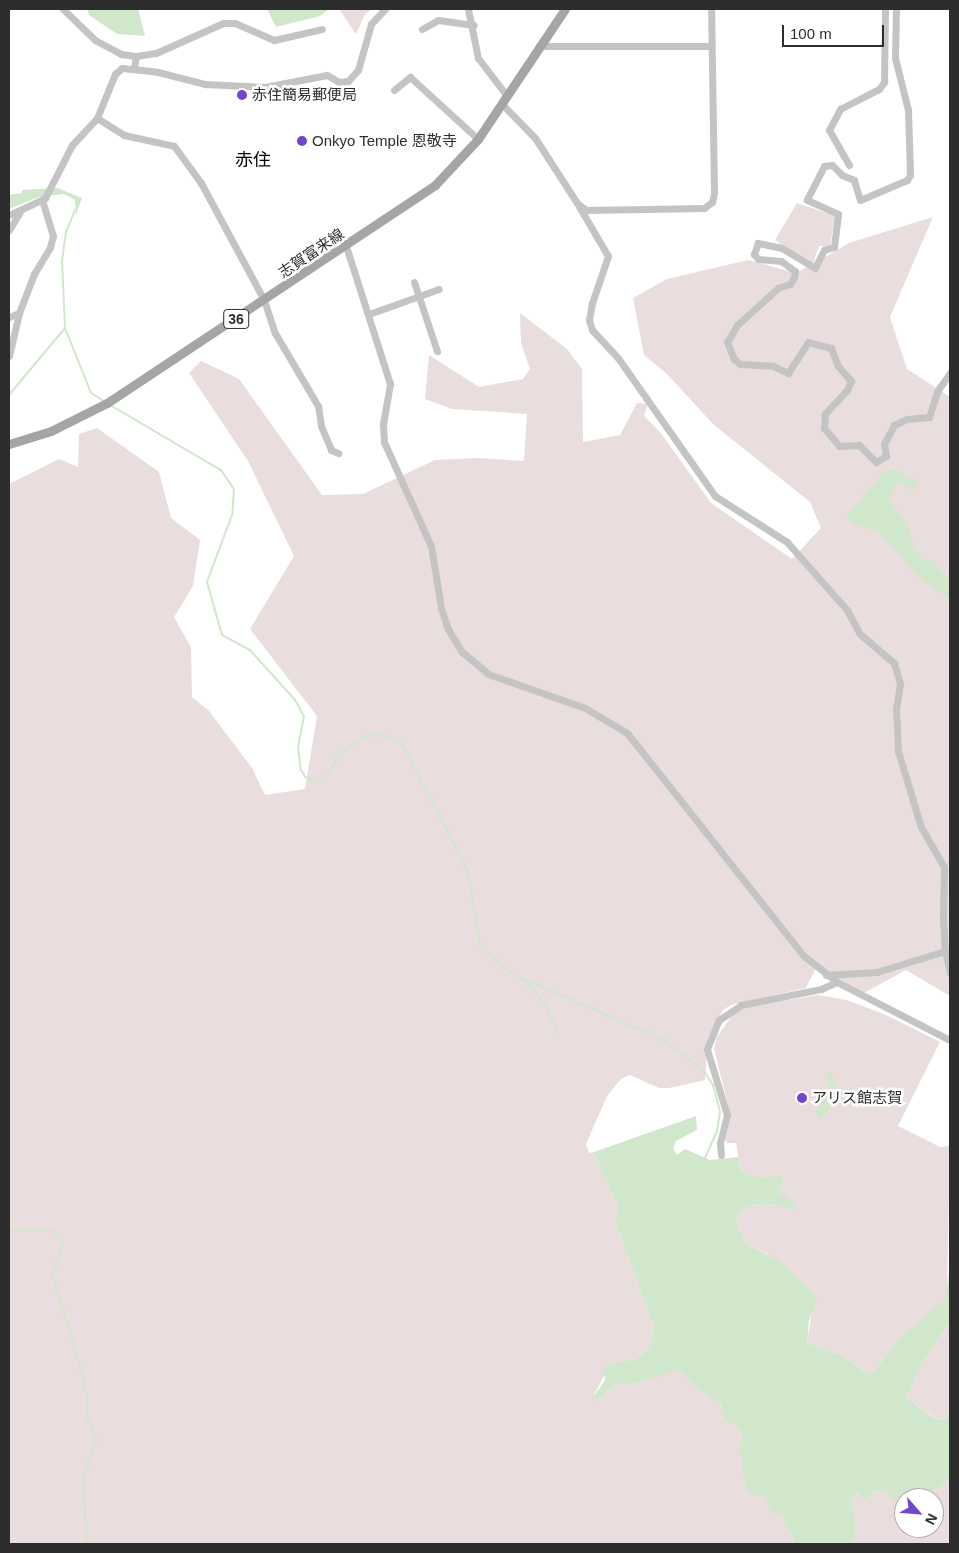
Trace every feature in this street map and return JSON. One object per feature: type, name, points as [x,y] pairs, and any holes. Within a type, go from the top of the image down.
[{"type":"main road","name":"志賀富来線","points":[[9,444],[51,431],[100,407],[358,238],[441,179],[478,140],[564,9]]},
{"type":"street","points":[[63,9],[95,40],[121,54],[136,56],[156,53],[223,23],[235,22],[274,40],[322,29]]},
{"type":"street","points":[[9,215],[43,199],[72,145],[97,118],[114,74],[127,67],[180,80],[265,88],[327,76],[339,82],[348,81],[358,70],[371,24],[385,9]]},
{"type":"street","points":[[468,9],[474,26],[478,58],[504,100],[534,138],[577,203],[608,256],[592,303],[589,320],[592,330],[618,358],[715,496],[787,542],[847,610],[860,634],[894,664],[900,684],[896,708],[898,751],[921,827],[944,867],[945,951],[950,973]]},
{"type":"street","points":[[577,203],[593,211],[708,206],[714,193],[711,9]]},
{"type":"street","points":[[849,165],[829,130],[840,110],[878,89],[884,82],[885,9]]},
{"type":"street","points":[[896,9],[895,58],[908,110],[910,175],[907,180],[860,200],[854,180],[832,165],[824,166],[807,200],[838,214],[834,247],[824,250],[815,268],[782,248],[758,243],[754,254],[758,259],[781,261],[795,271],[794,277],[790,284],[778,288],[737,324],[727,342],[734,359],[740,364],[773,366],[788,373],[808,342],[831,348],[838,366],[851,381],[847,390],[825,414],[824,428],[839,446],[860,445],[876,462],[886,456],[884,444],[894,426],[907,420],[929,417],[938,390],[950,373]]},
{"type":"street","points":[[422,29],[438,20],[474,26]]},
{"type":"street","points":[[539,46],[711,46]]},
{"type":"street","points":[[134,68],[136,56]]},
{"type":"street","points":[[394,90],[410,76],[478,140]]},
{"type":"street","points":[[97,118],[124,135],[174,146],[224,220],[264,300],[275,333],[318,406],[325,438],[331,450],[338,453]]},
{"type":"street","points":[[9,356],[19,313],[34,274],[50,247],[51,226],[43,199]]},
{"type":"street","points":[[9,230],[21,210]]},
{"type":"street","points":[[346,246],[390,384],[383,424],[384,442],[431,546],[443,614],[461,651],[488,674],[585,708],[627,733],[792,941],[826,975],[950,1040]]},
{"type":"street","points":[[414,282],[437,351]]},
{"type":"street","points":[[368,314],[439,289]]},
{"type":"street","points":[[9,317],[19,313]]},
{"type":"street","points":[[826,975],[877,972],[945,951]]},
{"type":"street","points":[[721,1155],[720,1143],[726,1115],[707,1049],[719,1020],[741,1005],[837,982]]},
{"type":"shaded area","points":[[87,9],[138,9],[145,36],[117,34],[89,15]]},
{"type":"shaded area","points":[[267,9],[329,9],[320,16],[276,27]]},
{"type":"shaded area","points":[[339,9],[372,9],[365,14],[356,34]]},
{"type":"shaded area","points":[[57,188],[82,198],[76,215],[75,200],[64,194],[39,197],[9,209],[9,195],[22,193],[22,190]]},
{"type":"shaded area","points":[[797,203],[835,216],[830,247],[819,246],[813,264],[849,243],[933,217],[890,317],[907,369],[950,397],[950,996],[906,970],[862,994],[822,968],[816,968],[806,988],[731,1005],[723,1010],[708,1039],[705,1080],[669,1088],[659,1088],[630,1075],[621,1079],[607,1096],[586,1144],[589,1153],[594,1152],[619,1209],[615,1221],[654,1328],[650,1349],[635,1359],[611,1363],[594,1395],[597,1400],[616,1384],[633,1384],[679,1368],[697,1388],[721,1404],[724,1420],[740,1429],[772,1513],[780,1513],[796,1544],[9,1544],[9,484],[59,459],[78,467],[79,434],[97,428],[159,472],[171,518],[200,540],[193,586],[174,617],[191,647],[192,697],[209,711],[252,768],[265,795],[305,789],[317,716],[250,629],[294,556],[248,461],[189,373],[201,361],[239,379],[322,495],[363,494],[435,460],[478,458],[524,461],[527,414],[452,409],[425,399],[429,355],[479,387],[523,379],[530,369],[521,343],[520,313],[567,349],[582,369],[583,442],[620,435],[637,403],[648,404],[644,416],[660,432],[711,503],[792,559],[821,528],[810,502],[714,425],[666,373],[644,355],[633,298],[667,279],[748,260],[796,273],[810,265],[775,240]]},
{"type":"shaded area","points":[[885,470],[897,470],[917,482],[916,490],[896,482],[891,497],[893,507],[907,524],[914,548],[923,560],[934,561],[950,582],[948,598],[921,579],[880,533],[852,523],[846,517]]},
{"type":"shaded area","points":[[818,995],[847,1000],[886,1015],[940,1042],[898,1126],[940,1147],[950,1146],[947,1291],[945,1300],[930,1315],[897,1341],[873,1373],[866,1373],[843,1356],[807,1343],[812,1310],[767,1254],[745,1243],[736,1220],[739,1213],[750,1206],[775,1204],[796,1211],[780,1193],[783,1174],[762,1178],[745,1173],[740,1168],[736,1143],[727,1143],[725,1139],[731,1117],[714,1049],[717,1037],[733,1014],[747,1007]]},
{"type":"shaded area","points":[[830,1072],[835,1080],[836,1094],[824,1092],[830,1089],[826,1076]]},
{"type":"shaded area","points":[[819,1097],[834,1099],[828,1112],[819,1119],[815,1110],[823,1103]]},
{"type":"shaded area","points":[[696,1116],[697,1130],[676,1141],[673,1148],[677,1155],[685,1149],[710,1160],[739,1157],[740,1168],[745,1173],[762,1178],[783,1174],[780,1193],[796,1204],[796,1211],[775,1204],[750,1206],[739,1213],[736,1220],[745,1243],[781,1262],[817,1299],[809,1320],[807,1343],[843,1356],[866,1373],[873,1373],[897,1341],[945,1300],[950,1264],[950,1322],[920,1366],[907,1398],[934,1418],[950,1420],[950,1479],[938,1488],[894,1488],[894,1500],[885,1492],[874,1491],[864,1502],[860,1492],[852,1500],[856,1532],[851,1544],[796,1544],[780,1513],[772,1513],[765,1497],[747,1493],[739,1448],[743,1438],[740,1429],[724,1420],[721,1404],[697,1388],[679,1369],[633,1384],[616,1384],[596,1401],[594,1396],[605,1380],[603,1369],[611,1363],[635,1359],[650,1349],[654,1328],[615,1221],[619,1209],[594,1152]]},
{"type":"shaded area","points":[[950,1322],[950,1420],[935,1418],[907,1398],[920,1366]]},
{"type":"shaded area","points":[[950,1479],[950,1544],[851,1544],[856,1532],[852,1500],[861,1491],[864,1502],[874,1491],[885,1492],[894,1499],[894,1538],[944,1538],[944,1488],[938,1488]]},
{"type":"waterway","points":[[75,210],[66,232],[62,259],[65,328],[91,393],[104,401]]},
{"type":"waterway","points":[[9,395],[65,328]]},
{"type":"waterway","points":[[110,405],[221,470],[234,489],[232,515],[207,582],[222,635],[250,650],[295,700],[304,716],[298,747],[301,770],[306,778],[317,782],[329,773],[338,755],[369,734],[387,737],[402,744],[468,871],[480,946],[504,968],[530,985],[545,1005],[557,1031]]},
{"type":"waterway","points":[[524,979],[664,1040],[704,1071],[713,1085],[720,1112],[717,1131],[704,1160]]},
{"type":"waterway","points":[[9,1230],[52,1231],[63,1243],[52,1273],[81,1369],[87,1397],[87,1418],[97,1439],[84,1476],[86,1544]]},
{"type":"place","name":"赤住簡易郵便局","points":[[242,95]]},
{"type":"place","name":"Onkyo Temple 恩敬寺","points":[[302,141]]},
{"type":"place","name":"アリス館志賀","points":[[802,1098]]},
{"type":"district","name":"赤住","points":[[253,160]]}]
